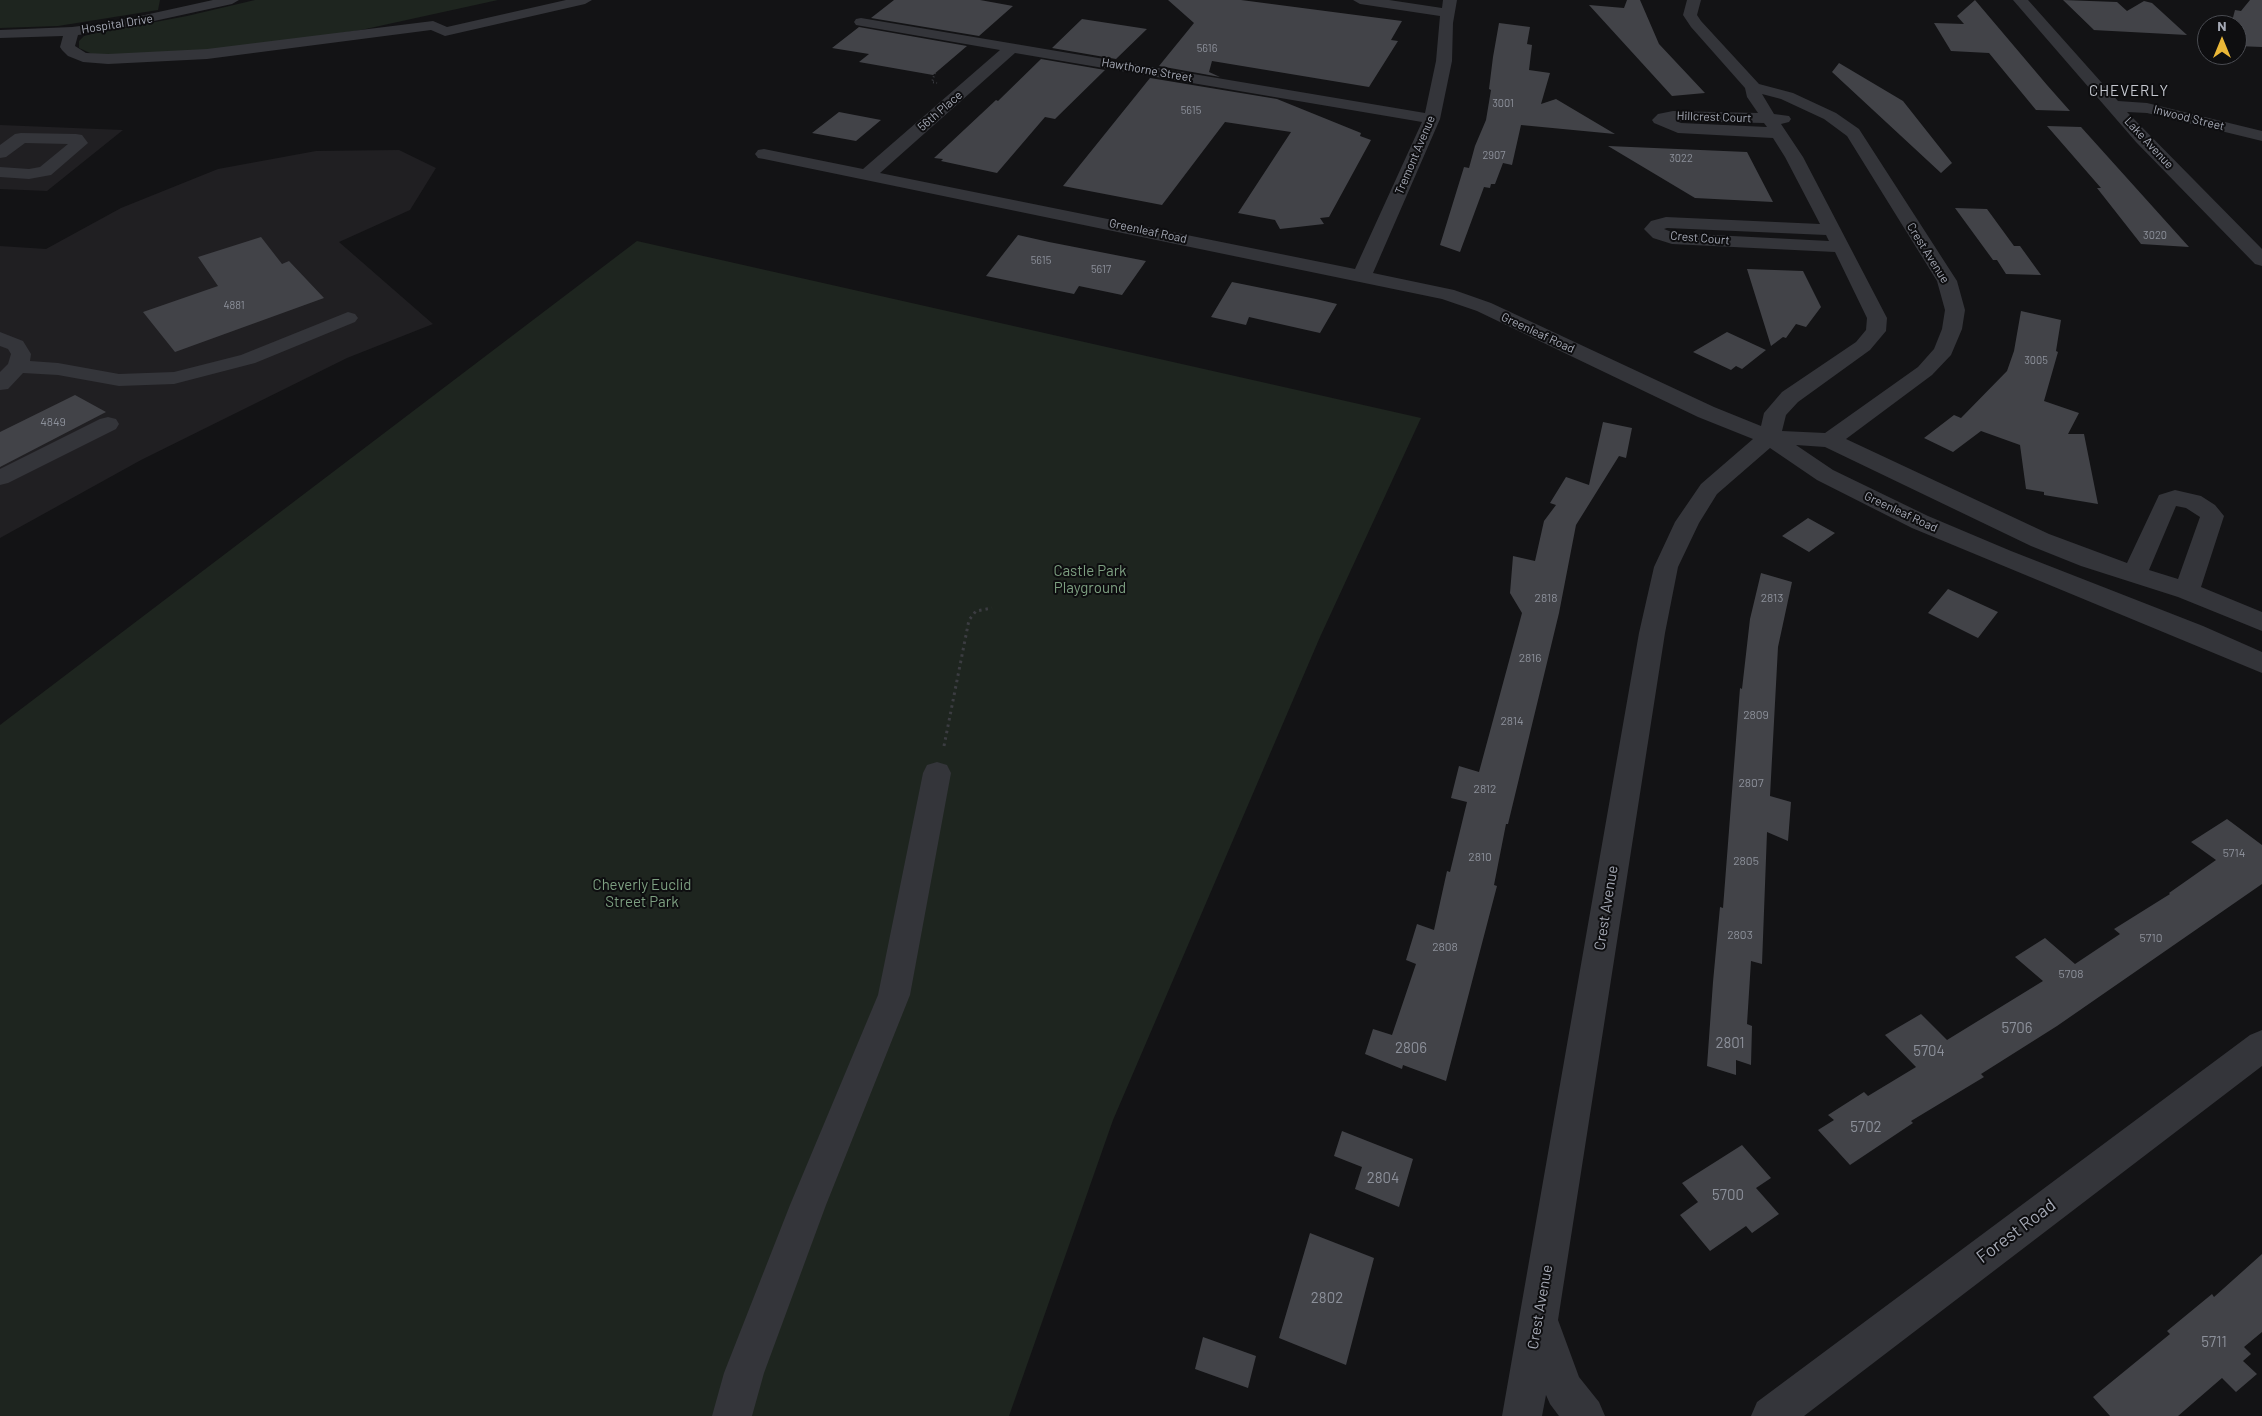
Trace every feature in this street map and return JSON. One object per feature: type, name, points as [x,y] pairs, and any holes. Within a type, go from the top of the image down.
[{"type":"street","name":"Hospital Drive","points":[[0,34],[72,31],[146,20],[232,0]]},
{"type":"street","points":[[72,31],[67,47],[73,53],[83,57],[108,59],[153,58],[207,54],[433,25],[446,32],[585,0]]},
{"type":"street","points":[[1360,0],[1449,7]]},
{"type":"street","points":[[1694,0],[1690,15],[1754,87],[1754,97],[1794,157],[1872,305],[1877,318],[1876,331],[1863,346],[1790,397],[1775,413],[1769,437],[1830,440],[1895,473],[2040,540],[2090,560],[2186,591],[2262,622]]},
{"type":"street","name":"Lake Avenue","points":[[2020,0],[2187,184],[2262,260]]},
{"type":"street","name":"Tremont Avenue","points":[[1362,275],[1432,119],[1444,61],[1449,7]]},
{"type":"street","name":"Hawthorne Street","points":[[862,22],[1432,119]]},
{"type":"street","name":"56th Place","points":[[868,174],[1012,47]]},
{"type":"street","name":"Crest Avenue","points":[[1754,87],[1787,96],[1830,116],[1853,133],[1947,281],[1953,296],[1955,310],[1952,329],[1944,351],[1925,371],[1830,440]]},
{"type":"street","name":"Inwood Street","points":[[2115,106],[2147,108],[2262,136]]},
{"type":"street","name":"Hillcrest Court","points":[[1673,116],[1775,126],[1678,128],[1660,120],[1664,117],[1673,116]]},
{"type":"street","points":[[1775,126],[1830,116]]},
{"type":"street","points":[[0,153],[21,138],[76,139],[80,143],[45,171],[29,174],[0,172]]},
{"type":"street","name":"Greenleaf Road","points":[[764,154],[1362,275],[1447,294],[1484,307],[1706,412],[1769,437],[1825,476],[1920,522],[2002,557],[2194,633],[2262,663]]},
{"type":"street","name":"Crest Court","points":[[1666,222],[1837,239],[1672,238],[1660,234],[1653,229],[1657,225],[1666,222]]},
{"type":"street","points":[[18,366],[58,368],[119,380],[174,378],[248,359],[348,318]]},
{"type":"street","points":[[0,338],[16,345],[21,354],[18,366],[0,384]]},
{"type":"street","points":[[0,478],[108,424]]},
{"type":"street","name":"Crest Avenue","points":[[1522,1416],[1652,632],[1666,567],[1687,522],[1709,489],[1769,437]]},
{"type":"street","points":[[2135,574],[2167,500],[2175,498],[2193,501],[2207,510],[2212,516],[2186,591]]},
{"type":"street","points":[[732,1416],[744,1372],[805,1214],[894,995],[937,773]]},
{"type":"street","name":"Forest Road","points":[[1771,1416],[2262,1046]]},
{"type":"street","points":[[1538,1319],[1564,1390],[1585,1416]]},
{"type":"path","points":[[937,773],[951,714],[969,620],[976,611],[992,608]]},
{"type":"shaded area","points":[[0,125],[123,130],[47,191],[0,189]]},
{"type":"shaded area","points":[[399,150],[436,168],[410,210],[339,242],[433,324],[347,358],[141,460],[0,538],[0,246],[46,249],[121,208],[218,169],[316,151]]},
{"type":"green space","points":[[0,0],[160,0],[158,10],[58,26],[0,28]]},
{"type":"green space","points":[[255,0],[498,0],[361,30],[250,47],[101,58],[79,48],[79,41],[84,36],[187,16]]},
{"type":"green space","name":"Cheverly Euclid Street Park","points":[[637,241],[1421,418],[1320,637],[1113,1120],[1009,1416],[0,1416],[0,725]]},
{"type":"building","points":[[894,0],[980,0],[1013,6],[979,36],[871,18]]},
{"type":"building","points":[[1168,0],[1241,0],[1402,21],[1391,40],[1398,41],[1369,87],[1212,61],[1209,72],[1220,77],[1159,66],[1194,23]]},
{"type":"building","points":[[1627,0],[1640,0],[1659,44],[1705,93],[1672,96],[1589,5],[1624,8]]},
{"type":"building","points":[[1975,0],[2070,111],[2036,110],[1989,53],[1951,51],[1934,23],[1964,24],[1957,16]]},
{"type":"building","points":[[2063,0],[2117,2],[2127,11],[2144,1],[2152,3],[2187,35],[2093,30]]},
{"type":"building","points":[[2250,0],[2262,0],[2262,47],[2247,46],[2247,15],[2234,15],[2235,10],[2241,11]]},
{"type":"building","points":[[1082,19],[1147,29],[1116,59],[1052,48]]},
{"type":"building","points":[[1499,23],[1530,27],[1527,44],[1532,45],[1529,70],[1550,73],[1541,104],[1556,99],[1615,134],[1521,125],[1512,165],[1503,163],[1495,184],[1491,184],[1490,188],[1484,187],[1460,252],[1440,245],[1464,167],[1469,168],[1475,146],[1486,120]]},
{"type":"building","points":[[859,27],[967,46],[933,75],[859,62],[869,54],[832,48]]},
{"type":"building","points":[[1041,59],[1105,70],[1055,119],[1045,117],[997,173],[934,158],[996,100],[998,101]]},
{"type":"building","points":[[1839,63],[1903,101],[1952,163],[1941,173],[1832,72]]},
{"type":"building","points":[[1150,78],[1277,99],[1361,133],[1360,136],[1371,140],[1329,217],[1320,218],[1324,224],[1280,229],[1275,220],[1238,213],[1291,132],[1225,122],[1162,205],[1063,186]]},
{"type":"building","points":[[839,112],[881,120],[856,141],[812,133]]},
{"type":"building","points":[[2047,126],[2081,127],[2189,247],[2141,244],[2097,188],[2101,188]]},
{"type":"building","points":[[1608,146],[1747,152],[1773,202],[1695,198]]},
{"type":"building","points":[[1955,208],[1987,209],[2014,246],[2020,246],[2041,275],[2006,274],[1997,260],[1993,260]]},
{"type":"building","points":[[1018,235],[1146,261],[1122,295],[1079,286],[1074,294],[986,276]]},
{"type":"building","points":[[261,237],[282,264],[289,261],[324,298],[175,352],[143,312],[218,286],[198,257]]},
{"type":"building","points":[[1747,269],[1803,271],[1821,307],[1806,327],[1796,324],[1786,338],[1783,337],[1771,346]]},
{"type":"building","points":[[1232,282],[1337,304],[1320,333],[1249,317],[1246,325],[1211,317]]},
{"type":"building","points":[[2021,311],[2061,320],[2056,351],[2058,352],[2044,401],[2079,413],[2068,434],[2084,434],[2098,504],[2044,495],[2044,492],[2026,489],[2020,445],[1981,431],[1953,452],[1924,438],[1954,415],[1961,418],[2007,371],[2014,351]]},
{"type":"building","points":[[1727,332],[1766,350],[1742,369],[1736,366],[1731,370],[1693,352]]},
{"type":"building","points":[[75,395],[106,412],[0,467],[0,432]]},
{"type":"building","points":[[1603,422],[1632,428],[1626,458],[1619,456],[1576,525],[1559,613],[1508,824],[1506,824],[1494,885],[1497,886],[1446,1081],[1403,1065],[1402,1069],[1365,1054],[1373,1029],[1392,1035],[1416,964],[1406,960],[1417,924],[1434,930],[1447,871],[1450,872],[1467,802],[1451,798],[1459,766],[1479,772],[1522,613],[1510,593],[1513,556],[1535,561],[1544,521],[1556,505],[1550,503],[1566,477],[1589,485]]},
{"type":"building","points":[[1808,518],[1835,533],[1809,552],[1782,536]]},
{"type":"building","points":[[1761,573],[1792,582],[1778,647],[1770,796],[1791,802],[1788,841],[1767,832],[1762,964],[1751,961],[1747,1024],[1752,1026],[1751,1065],[1736,1060],[1736,1075],[1707,1066],[1720,907],[1723,908],[1740,688],[1742,689],[1750,619]]},
{"type":"building","points":[[1948,589],[1998,612],[1978,638],[1928,613]]},
{"type":"building","points":[[2227,819],[2262,845],[2262,884],[2057,1026],[1981,1074],[1984,1077],[1911,1121],[1913,1123],[1850,1165],[1818,1130],[1834,1120],[1828,1115],[1864,1092],[1868,1096],[1916,1067],[1885,1035],[1921,1014],[1947,1040],[2043,981],[2015,957],[2045,938],[2075,964],[2120,934],[2114,929],[2170,894],[2216,860],[2191,842]]},
{"type":"building","points":[[1342,1131],[1413,1159],[1399,1207],[1355,1189],[1362,1167],[1334,1156]]},
{"type":"building","points":[[1742,1145],[1771,1178],[1756,1188],[1779,1214],[1752,1233],[1746,1226],[1710,1251],[1680,1215],[1698,1202],[1682,1183]]},
{"type":"building","points":[[1310,1233],[1374,1258],[1346,1365],[1279,1338]]},
{"type":"building","points":[[2262,1254],[2262,1332],[2244,1347],[2251,1354],[2243,1361],[2257,1374],[2236,1392],[2222,1378],[2178,1416],[2110,1416],[2093,1397],[2170,1334],[2167,1331],[2212,1294],[2214,1297]]},
{"type":"building","points":[[1203,1337],[1256,1356],[1248,1388],[1195,1369]]},
{"type":"district","name":"CHEVERLY","points":[[2129,91]]},
{"type":"park label","name":"Castle Park Playground","points":[[1090,580]]}]
